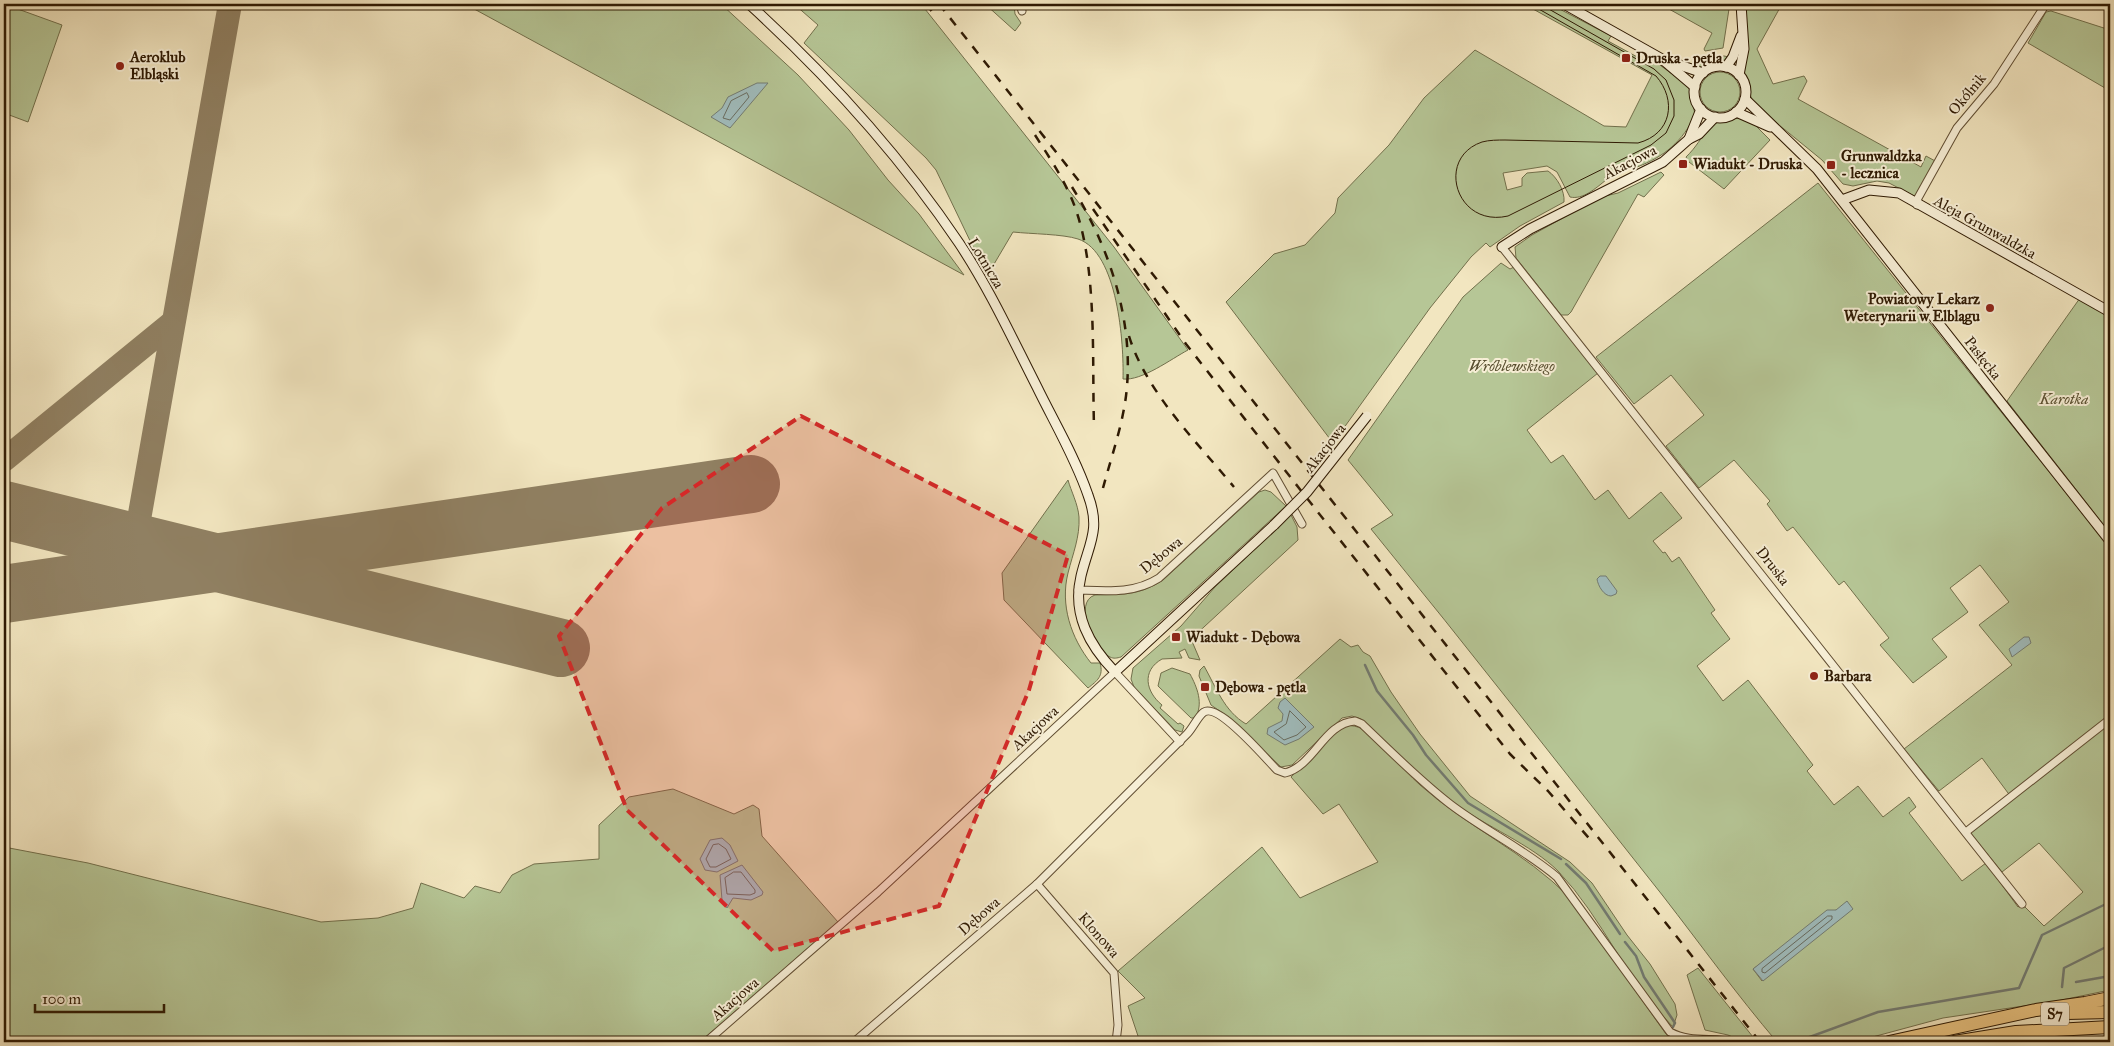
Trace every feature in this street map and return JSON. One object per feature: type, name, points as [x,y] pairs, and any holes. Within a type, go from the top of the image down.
[{"type":"highway","points":[[2000,1018],[2110,998]]},
{"type":"highway","name":"S7","points":[[1888,1042],[2000,1018],[2110,1012]]},
{"type":"highway","name":"S7","points":[[1954,1042],[2016,1032],[2110,1028]]},
{"type":"street","name":"Lotnicza","points":[[749,4],[815,66],[898,158],[958,243],[992,300],[1079,472],[1092,506],[1094,535],[1078,590]]},
{"type":"street","points":[[1564,4],[1662,59],[1695,87]]},
{"type":"street","points":[[1739,75],[1744,49],[1741,36],[1740,4]]},
{"type":"street","name":"Okólnik","points":[[1918,205],[1918,198],[1957,128],[1994,84],[2046,4]]},
{"type":"street","points":[[1726,67],[1741,36]]},
{"type":"street","points":[[1662,59],[1703,72]]},
{"type":"street","points":[[1726,67],[1739,75],[1745,84],[1745,99],[1736,112],[1724,118],[1715,117],[1700,109],[1696,101],[1695,87],[1703,72],[1711,68],[1726,67]]},
{"type":"street","name":"Pasłęcka","points":[[1745,99],[1772,127],[1806,156],[2110,541]]},
{"type":"street","name":"Akacjowa","points":[[1689,139],[1700,109]]},
{"type":"street","name":"Pasłęcka","points":[[1736,112],[1772,127]]},
{"type":"street","name":"Akacjowa","points":[[1502,247],[1530,229],[1663,162],[1689,139],[1699,134],[1715,117]]},
{"type":"street","name":"Aleja Grunwaldzka","points":[[1842,200],[1860,192],[1883,190],[1898,193],[2110,312]]},
{"type":"street","name":"Druska","points":[[1502,247],[2022,904]]},
{"type":"street","name":"Akacjowa","points":[[706,1042],[878,892],[1274,525],[1307,492],[1367,416]]},
{"type":"street","name":"Dębowa","points":[[1078,590],[1121,591],[1148,585],[1159,578],[1273,473],[1302,524]]},
{"type":"street","points":[[1078,590],[1079,610],[1086,632],[1098,654],[1180,742]]},
{"type":"street","name":"Dębowa","points":[[854,1042],[1037,884],[1180,742],[1194,727],[1203,713],[1214,711],[1230,722],[1277,770],[1285,773],[1298,767],[1339,726],[1355,721],[1362,724],[1422,782],[1451,805],[1538,861],[1557,877],[1670,1032],[1678,1037],[1723,1039],[1734,1042]]},
{"type":"street","points":[[1966,832],[2110,719]]},
{"type":"street","name":"Klonowa","points":[[1037,884],[1114,973],[1118,1024],[1116,1042]]},
{"type":"highlighted area","points":[[801,416],[1068,555],[1029,690],[939,906],[773,951],[627,810],[559,636],[662,508]]},
{"type":"green space","points":[[4,4],[62,25],[28,122],[4,113]]},
{"type":"green space","points":[[465,4],[721,4],[798,75],[849,130],[888,180],[919,214],[964,275]]},
{"type":"green space","points":[[794,4],[921,4],[1114,247],[1188,350],[1139,377],[1123,379],[1120,323],[1110,280],[1102,261],[1091,247],[1078,239],[1056,235],[1013,232],[987,276],[936,170],[926,158],[804,43],[818,25]]},
{"type":"green space","points":[[985,4],[1014,4],[1015,14],[1021,23],[1015,31]]},
{"type":"green space","points":[[1524,4],[1550,4],[1611,36],[1608,41],[1650,64],[1653,60],[1690,87],[1695,115],[1685,133],[1664,153],[1637,167],[1634,162],[1605,177],[1606,180],[1589,193],[1580,197],[1570,197],[1557,172],[1547,166],[1503,173],[1507,190],[1522,186],[1522,178],[1527,173],[1548,171],[1560,185],[1564,202],[1520,226],[1490,247],[1486,243],[1471,257],[1430,308],[1333,443],[1226,302],[1274,254],[1305,245],[1335,213],[1338,198],[1389,145],[1424,98],[1475,50],[1604,126],[1626,127],[1652,75]]},
{"type":"green space","points":[[1660,4],[1723,4],[1729,9],[1723,48],[1705,51],[1704,49],[1712,33]]},
{"type":"green space","points":[[1745,4],[1782,4],[1757,49],[1773,84],[1804,76],[1807,81],[1798,99],[1921,167],[1926,156],[1937,162],[1918,198],[1889,183],[1877,181],[1853,186],[1843,184],[1822,160],[1757,107],[1751,97],[1745,72],[1743,44]]},
{"type":"green space","points":[[2051,11],[2110,30],[2110,79],[2105,88],[2028,43],[2046,12]]},
{"type":"green space","points":[[1724,56],[1729,57],[1722,62],[1712,65],[1693,67],[1697,62]]},
{"type":"green space","points":[[1720,72],[1731,75],[1737,81],[1740,92],[1737,103],[1731,109],[1720,112],[1709,109],[1703,103],[1700,92],[1703,81],[1709,75]]},
{"type":"green space","points":[[1741,118],[1753,123],[1770,140],[1724,189],[1689,162],[1686,157],[1713,125],[1720,121]]},
{"type":"green space","points":[[1661,172],[1664,175],[1644,197],[1638,194],[1571,312],[1568,315],[1561,315],[1516,258],[1515,247],[1532,235],[1601,197],[1618,193]]},
{"type":"green space","name":"Wróblewskiego","points":[[1818,183],[2110,548],[2110,990],[2057,1001],[1943,1018],[1854,1042],[1777,1042],[1762,1024],[1663,896],[1371,529],[1393,515],[1348,460],[1463,297],[1501,263],[1510,269],[1514,267],[1598,373],[1527,430],[1551,463],[1563,455],[1595,500],[1608,490],[1629,519],[1661,492],[1682,518],[1653,541],[1663,553],[1665,552],[1672,562],[1679,557],[1715,610],[1711,613],[1730,639],[1697,666],[1723,701],[1748,680],[1813,765],[1807,771],[1834,805],[1858,786],[1883,817],[1909,797],[1916,807],[1909,813],[1962,881],[1986,863],[2018,907],[2022,904],[2044,926],[2083,892],[2039,843],[2002,872],[1968,830],[2011,797],[1982,758],[1939,791],[1904,749],[2012,665],[1979,625],[2009,602],[1980,565],[1950,588],[1968,612],[1932,639],[1947,657],[1913,683],[1880,645],[1889,638],[1844,581],[1839,585],[1793,527],[1787,531],[1767,504],[1770,501],[1734,460],[1699,488],[1666,446],[1704,415],[1671,375],[1634,404],[1596,357]],"holes":[[[1836,910],[1762,981],[1753,969]]]},
{"type":"green space","name":"Karotka","points":[[2080,298],[2110,315],[2110,533],[2007,401]]},
{"type":"green space","points":[[1068,480],[1077,507],[1079,524],[1066,585],[1066,609],[1078,643],[1091,663],[1100,663],[1101,668],[1099,678],[1088,688],[1004,600],[1002,573]]},
{"type":"green space","points":[[1265,490],[1271,492],[1286,506],[1121,657],[1113,658],[1104,653],[1098,646],[1088,626],[1086,607],[1088,599],[1095,595],[1138,592],[1163,580],[1259,492]]},
{"type":"green space","points":[[1291,515],[1297,527],[1298,540],[1191,639],[1200,660],[1189,658],[1185,649],[1179,652],[1182,658],[1162,659],[1151,669],[1148,682],[1149,688],[1162,705],[1160,708],[1178,724],[1180,723],[1184,726],[1182,732],[1175,730],[1134,687],[1131,679],[1133,668],[1181,626],[1215,587]]},
{"type":"green space","points":[[1340,639],[1351,647],[1358,645],[1363,652],[1370,656],[1391,692],[1420,734],[1470,796],[1570,862],[1592,883],[1627,935],[1650,964],[1675,1004],[1677,1015],[1673,1027],[1642,990],[1574,889],[1558,871],[1522,844],[1466,811],[1442,794],[1361,719],[1352,716],[1342,718],[1292,765],[1281,767],[1227,716],[1211,705],[1199,676],[1200,670],[1204,666],[1226,705],[1238,719],[1246,724]]},
{"type":"green space","points":[[1172,668],[1190,674],[1193,679],[1199,701],[1198,713],[1195,718],[1191,718],[1158,686],[1161,673]]},
{"type":"green space","points":[[1347,725],[1359,727],[1369,734],[1420,785],[1438,800],[1534,866],[1569,897],[1666,1034],[1680,1042],[1140,1042],[1128,1006],[1145,998],[1118,971],[1262,847],[1300,898],[1378,862],[1339,804],[1323,814],[1291,777],[1336,733]]},
{"type":"green space","points":[[673,789],[734,814],[753,805],[759,809],[762,836],[838,922],[700,1042],[4,1042],[4,847],[88,863],[321,922],[378,918],[413,908],[421,883],[464,898],[475,886],[500,893],[512,875],[534,864],[599,859],[599,825],[629,797]]},
{"type":"green space","points":[[1698,968],[1757,1042],[1743,1042],[1728,1035],[1705,1030],[1687,975]]},
{"type":"green space","points":[[2110,1036],[2110,1042],[2003,1042],[2046,1038]]},
{"type":"water","points":[[757,83],[768,83],[730,128],[711,117],[722,108],[728,97]]},
{"type":"water","points":[[1600,576],[1606,576],[1617,591],[1616,594],[1608,596],[1604,592],[1597,579]]},
{"type":"water","points":[[2024,637],[2029,637],[2031,643],[2012,657],[2009,649]]},
{"type":"water","points":[[1285,698],[1314,727],[1299,739],[1285,745],[1267,734],[1268,728],[1282,721],[1283,714],[1278,708],[1280,702]]},
{"type":"water","points":[[722,838],[730,845],[738,861],[717,872],[705,870],[700,859],[710,840]]},
{"type":"water","points":[[742,865],[763,892],[762,895],[751,900],[733,898],[727,908],[722,900],[720,875]]},
{"type":"water","points":[[1847,901],[1853,909],[1763,981],[1753,969],[1827,910],[1836,910]]},
{"type":"waterway","points":[[1365,665],[1377,691],[1413,735],[1426,755],[1468,803],[1561,859]]},
{"type":"waterway","points":[[1566,864],[1586,883],[1620,934]]},
{"type":"waterway","points":[[1796,1042],[1878,1012],[2019,988],[2042,935],[2110,902]]},
{"type":"waterway","points":[[1625,942],[1636,956],[1644,977],[1675,1023],[1673,1027]]},
{"type":"waterway","points":[[2062,987],[2064,968],[2110,945]]},
{"type":"waterway","points":[[2076,982],[2110,976]]},
{"type":"taxiway","points":[[135,542],[230,4]]},
{"type":"taxiway","points":[[4,460],[173,322]]},
{"type":"runway","points":[[4,594],[751,484]]},
{"type":"runway","points":[[4,510],[561,648]]},
{"type":"tram line","points":[[1530,4],[1656,76],[1663,85],[1667,95],[1668,115],[1658,132],[1649,139],[1638,143],[1496,140],[1482,142],[1467,150],[1459,162],[1456,176],[1458,190],[1465,202],[1475,212],[1490,217],[1508,216],[1651,145],[1666,133],[1674,116],[1674,100],[1666,80],[1654,69],[1540,4]]},
{"type":"railway","points":[[926,4],[933,13]]},
{"type":"railway","points":[[939,4],[1760,1042]]},
{"type":"railway","points":[[1035,135],[1069,193],[1077,213],[1083,237],[1091,290],[1094,426]]},
{"type":"railway","points":[[1072,187],[1086,210],[1108,261],[1117,287],[1127,341],[1128,369],[1126,396],[1119,431],[1103,488]]},
{"type":"railway","points":[[1093,209],[1186,344],[1317,511],[1510,754],[1548,791],[1594,844]]},
{"type":"railway","points":[[1129,336],[1147,377],[1160,397],[1234,487]]},
{"type":"place","name":"Druska - pętla","points":[[1626,58]]},
{"type":"place","name":"Aeroklub Elbląski","points":[[120,66]]},
{"type":"place","name":"Wiadukt - Druska","points":[[1683,164]]},
{"type":"place","name":"Grunwaldzka - lecznica","points":[[1831,165]]},
{"type":"place","name":"Powiatowy Lekarz Weterynarii w Elblągu","points":[[1990,308]]},
{"type":"place","name":"Wiadukt - Dębowa","points":[[1176,637]]},
{"type":"place","name":"Barbara","points":[[1814,676]]},
{"type":"place","name":"Dębowa - pętla","points":[[1205,687]]}]
